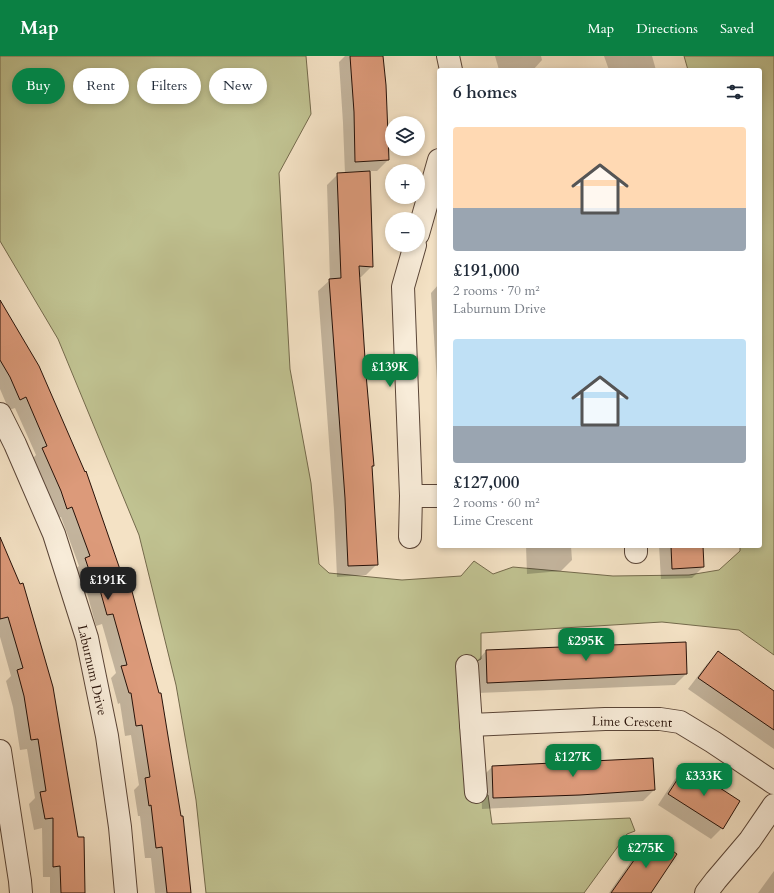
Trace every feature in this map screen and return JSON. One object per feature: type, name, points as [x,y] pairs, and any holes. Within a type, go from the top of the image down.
[{"type":"street","points":[[448,56],[451,68]]},
{"type":"street","points":[[424,212],[437,167]]},
{"type":"street","points":[[410,537],[411,496],[403,287],[413,252]]},
{"type":"street","name":"Laburnum Drive","points":[[0,414],[15,444],[54,534],[87,638],[107,736],[120,827],[126,893]]},
{"type":"street","points":[[411,496],[437,496]]},
{"type":"street","points":[[467,666],[476,792]]},
{"type":"street","name":"Lime Crescent","points":[[471,725],[605,719],[660,719],[680,722],[774,783]]},
{"type":"street","points":[[0,751],[21,893]]},
{"type":"street","points":[[706,893],[750,840],[774,805]]},
{"type":"green space","points":[[0,56],[306,56],[311,114],[279,173],[290,369],[311,483],[319,564],[329,573],[402,580],[461,576],[474,561],[493,574],[513,567],[613,576],[689,575],[719,570],[740,551],[740,548],[762,548],[762,68],[687,68],[684,56],[774,56],[774,655],[739,630],[662,622],[481,633],[481,659],[467,666],[476,792],[488,795],[492,824],[630,818],[635,831],[627,834],[584,893],[206,893],[196,800],[176,685],[139,535],[58,339],[0,241]]},
{"type":"building","points":[[350,56],[383,56],[387,116],[385,116],[385,156],[389,156],[389,160],[355,162],[354,112]]},
{"type":"building","points":[[370,171],[373,267],[359,266],[374,466],[372,466],[378,565],[348,566],[345,498],[329,279],[341,278],[337,173]]},
{"type":"building","points":[[0,300],[39,366],[85,472],[86,471],[124,581],[129,580],[159,693],[161,693],[181,816],[183,816],[191,893],[167,893],[162,847],[156,848],[151,805],[149,806],[145,778],[150,777],[142,725],[136,726],[131,693],[129,693],[121,666],[127,665],[113,614],[107,615],[98,583],[94,585],[85,558],[90,556],[72,507],[67,509],[61,491],[42,448],[47,446],[26,397],[20,400],[10,377],[0,360]]},
{"type":"building","points":[[0,537],[20,584],[23,583],[53,687],[78,837],[84,837],[85,893],[61,893],[60,866],[53,867],[53,818],[45,819],[40,792],[46,791],[38,739],[31,740],[24,696],[17,670],[23,668],[8,617],[0,619]]},
{"type":"building","points":[[671,548],[703,548],[704,567],[672,569]]},
{"type":"building","points":[[686,642],[687,674],[487,683],[486,650]]},
{"type":"building","points":[[718,651],[774,691],[774,730],[698,678]]},
{"type":"building","points":[[653,758],[655,790],[580,795],[493,798],[492,766]]},
{"type":"building","points":[[686,766],[740,801],[723,829],[668,794]]},
{"type":"building","points":[[651,836],[677,854],[651,893],[611,893]]}]
